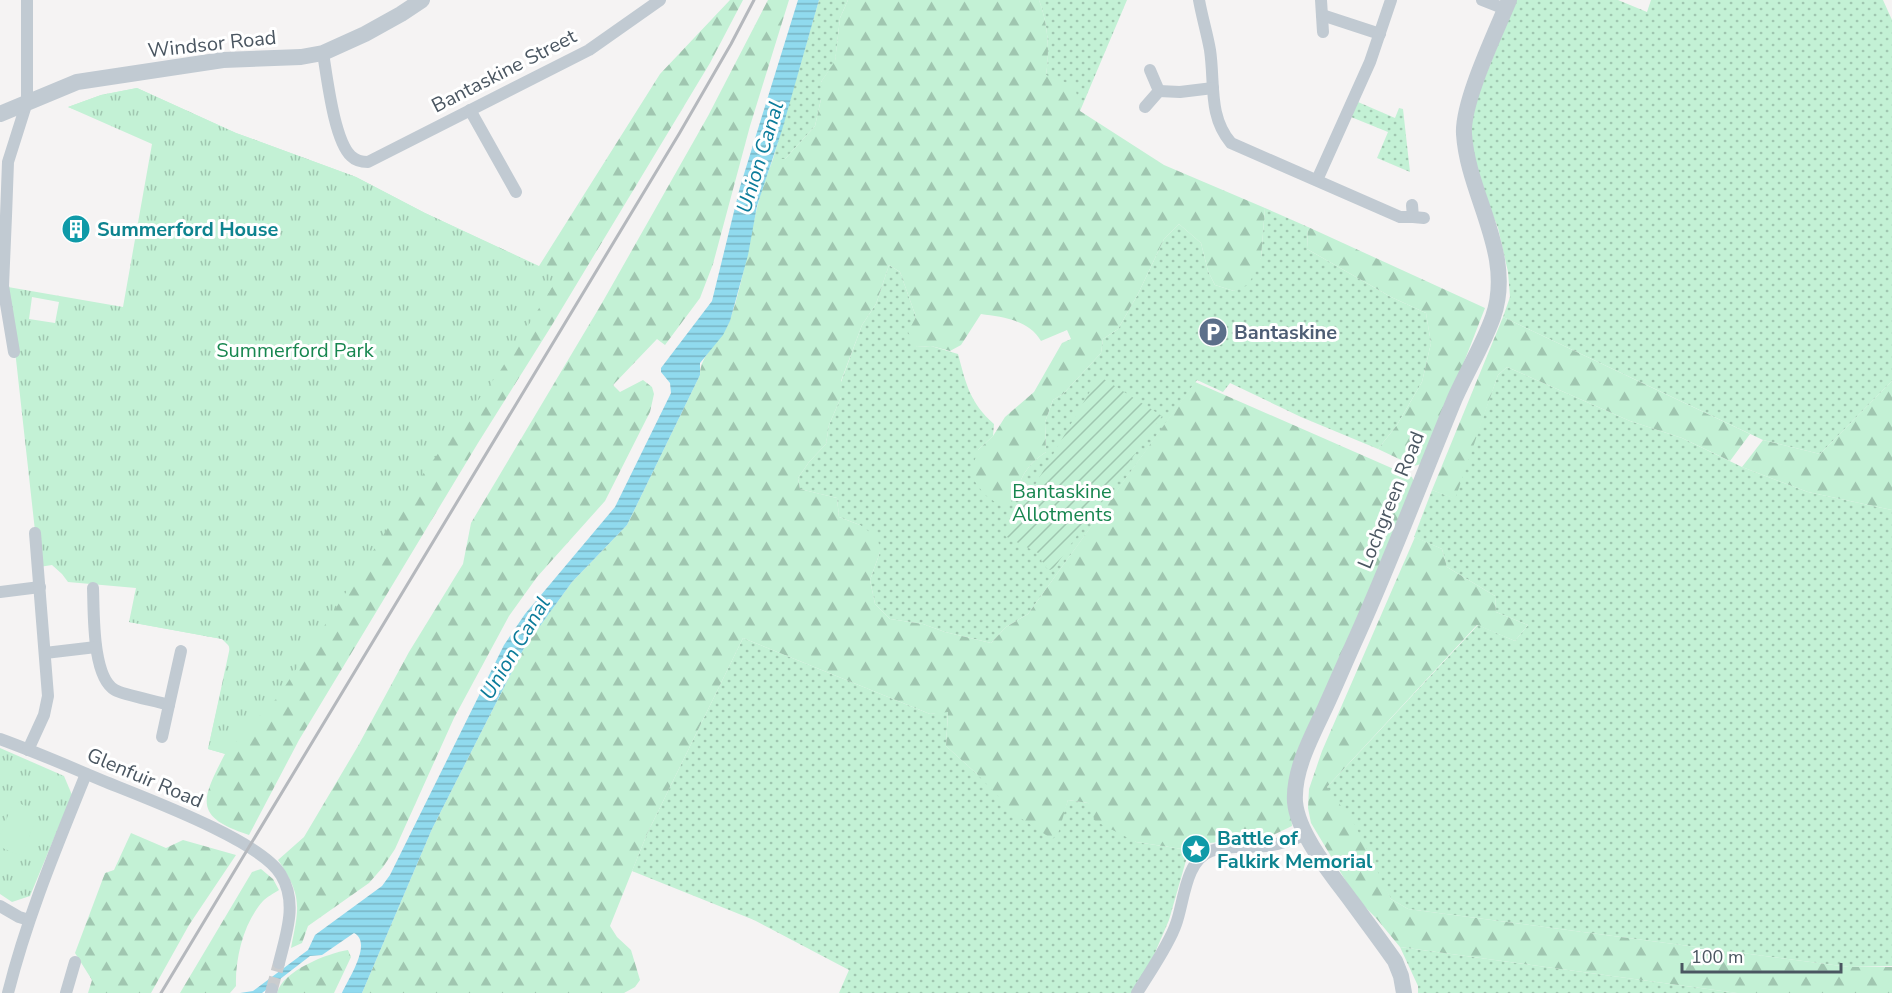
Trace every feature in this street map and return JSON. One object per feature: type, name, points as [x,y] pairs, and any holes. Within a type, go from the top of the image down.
[{"type":"street","points":[[14,352],[3,286],[8,162],[27,102],[27,0]]},
{"type":"street","name":"Windsor Road","points":[[0,114],[77,82],[223,60],[301,57],[323,53],[365,34],[422,0]]},
{"type":"street","name":"Bantaskine Street","points":[[323,53],[335,118],[347,151],[359,162],[368,162],[589,50],[660,0]]},
{"type":"street","points":[[1199,0],[1210,51],[1216,118],[1222,132],[1231,143],[1400,218],[1416,213]]},
{"type":"street","points":[[1321,0],[1323,32]]},
{"type":"street","points":[[1317,180],[1370,62],[1392,0]]},
{"type":"street","points":[[1482,0],[1507,4]]},
{"type":"street","name":"Lochgreen Road","points":[[1404,993],[1401,976],[1395,962],[1324,864],[1306,834],[1295,803],[1298,777],[1308,746],[1364,620],[1457,395],[1493,317],[1497,298],[1497,260],[1494,241],[1467,155],[1464,131],[1466,111],[1507,4]]},
{"type":"street","points":[[1322,15],[1380,34]]},
{"type":"street","points":[[1150,70],[1159,91]]},
{"type":"street","points":[[1159,91],[1180,92],[1213,88]]},
{"type":"street","points":[[1145,107],[1159,91]]},
{"type":"street","points":[[471,110],[516,192]]},
{"type":"street","points":[[28,750],[44,715],[48,696],[35,533]]},
{"type":"street","points":[[0,592],[40,587]]},
{"type":"street","points":[[93,588],[96,647],[104,679],[115,690],[169,705]]},
{"type":"street","points":[[45,653],[96,647]]},
{"type":"street","points":[[162,736],[181,651]]},
{"type":"street","name":"Glenfuir Road","points":[[0,739],[190,817],[245,845],[271,862],[283,877],[291,904],[290,919],[279,963]]},
{"type":"street","points":[[9,993],[29,920],[86,774]]},
{"type":"street","points":[[1137,993],[1176,925],[1184,893],[1198,861],[1209,852],[1231,847],[1267,846],[1290,842],[1306,834]]},
{"type":"street","points":[[0,906],[18,917],[29,920]]},
{"type":"street","points":[[66,993],[75,962]]},
{"type":"green space","name":"Summerford Park","points":[[730,0],[743,0],[710,63],[299,740],[249,835],[218,821],[210,814],[207,795],[225,754],[208,749],[230,647],[222,639],[129,622],[322,203],[68,107],[101,95],[137,88],[236,133],[356,177],[425,213],[539,266],[660,74]]},
{"type":"green space","points":[[768,0],[789,0],[750,126],[713,264],[700,298],[665,345],[657,339],[613,385],[620,392],[643,380],[652,387],[654,394],[650,412],[605,501],[537,577],[509,616],[454,718],[395,849],[383,867],[369,883],[308,926],[302,943],[291,948],[297,902],[292,884],[278,860],[304,837],[358,746],[409,652],[463,564],[471,523],[602,303],[708,116]]},
{"type":"green space","points":[[819,0],[848,0],[840,18],[835,62],[821,82],[821,99],[815,126],[785,159],[773,159]]},
{"type":"green space","points":[[848,0],[1039,0],[1047,37],[1046,75],[1075,86],[1080,111],[1164,165],[1265,208],[1261,258],[1249,284],[1234,291],[1215,285],[1208,271],[1201,243],[1179,224],[1164,239],[1138,294],[1118,329],[1103,339],[1101,353],[1063,394],[1053,400],[1045,422],[1046,452],[1033,462],[1025,473],[1013,501],[999,505],[984,494],[970,475],[978,450],[993,436],[1005,417],[1034,392],[1062,343],[1071,339],[1067,330],[1041,341],[1030,328],[1023,324],[1006,318],[981,314],[961,345],[950,351],[931,346],[917,347],[908,332],[916,317],[900,272],[889,265],[876,304],[862,325],[841,381],[841,397],[829,425],[826,444],[798,478],[800,489],[837,498],[839,517],[860,525],[878,538],[880,552],[870,580],[875,604],[890,619],[923,624],[991,643],[1006,627],[1028,614],[1195,382],[1412,477],[1416,486],[1303,748],[1291,814],[1292,826],[1271,836],[1210,843],[1189,850],[1136,842],[1095,821],[1088,803],[1068,800],[1058,834],[1052,839],[1016,815],[977,774],[946,746],[948,712],[930,714],[743,638],[647,834],[610,926],[617,937],[631,950],[640,980],[635,987],[624,993],[362,993],[432,829],[524,648],[572,582],[627,525],[700,375],[704,360],[727,327],[738,292],[764,183],[773,159],[785,159],[815,126],[821,99],[821,82],[835,61],[840,18]]},
{"type":"green space","points":[[1039,0],[1127,0],[1080,111],[1077,100],[1046,75],[1047,37]]},
{"type":"green space","points":[[1516,0],[1618,0],[1647,12],[1651,0],[1883,0],[1892,20],[1892,381],[1820,454],[1763,440],[1503,317],[1510,297],[1508,272],[1498,228],[1480,184],[1471,154],[1471,112]]},
{"type":"green space","name":"Summerford Park","points":[[137,88],[236,133],[356,177],[425,213],[559,276],[500,371],[425,471],[278,697],[226,754],[208,749],[230,651],[228,643],[222,639],[129,622],[136,588],[68,582],[52,565],[39,567],[8,287],[123,307],[152,144],[68,107],[101,95]],"holes":[[[32,297],[59,302],[55,323],[29,319]]]},
{"type":"green space","points":[[1358,102],[1395,118],[1399,108],[1403,109],[1410,172],[1377,158],[1388,132],[1351,117]]},
{"type":"green space","name":"Bantaskine Allotments","points":[[1265,208],[1308,227],[1307,249],[1391,297],[1426,313],[1431,343],[1422,382],[1397,425],[1378,449],[1301,417],[1230,383],[1223,392],[1197,380],[1028,614],[1006,627],[991,643],[923,624],[890,619],[875,604],[870,580],[880,552],[860,525],[839,517],[837,498],[800,489],[798,478],[826,444],[829,425],[841,397],[841,382],[862,325],[876,304],[889,265],[900,272],[916,317],[913,324],[917,347],[931,346],[958,354],[974,401],[994,424],[993,436],[978,450],[1013,501],[1025,473],[1033,462],[1046,452],[1045,422],[1053,400],[1063,394],[1101,353],[1103,339],[1118,329],[1138,294],[1164,239],[1179,224],[1201,243],[1208,271],[1215,285],[1234,291],[1261,258]]},
{"type":"green space","points":[[1308,227],[1485,308],[1440,424],[1421,464],[1414,466],[1378,449],[1397,425],[1422,382],[1431,343],[1426,313],[1391,297],[1307,249]]},
{"type":"green space","points":[[1503,317],[1750,434],[1730,461],[1682,438],[1630,421],[1507,367],[1498,375],[1455,499],[1432,490]]},
{"type":"green space","points":[[1507,367],[1630,421],[1682,438],[1742,467],[1808,492],[1892,510],[1892,966],[1849,967],[1408,909],[1391,899],[1327,787],[1478,625],[1515,641],[1528,625],[1496,612],[1495,596],[1447,567],[1442,549],[1414,537],[1432,490],[1454,498],[1498,375]]},
{"type":"green space","name":"Bantaskine Allotments","points":[[1099,376],[1162,416],[1054,568],[1050,570],[1041,561],[1044,556],[1005,536]]},
{"type":"green space","points":[[1892,381],[1892,510],[1808,492],[1742,467],[1763,440],[1820,454]]},
{"type":"green space","points":[[1415,537],[1442,549],[1447,567],[1495,596],[1496,612],[1528,625],[1515,641],[1477,625],[1327,787],[1355,825],[1391,899],[1408,909],[1849,967],[1892,967],[1892,993],[1737,993],[1400,947],[1356,898],[1311,823],[1308,808],[1309,789],[1322,751]]},
{"type":"green space","points":[[743,638],[930,714],[948,711],[946,746],[977,774],[1063,814],[1068,800],[1088,803],[1136,842],[1189,850],[1169,920],[1151,962],[1133,993],[839,993],[849,970],[754,920],[632,871],[647,834]]},
{"type":"green space","points":[[0,748],[64,776],[72,795],[30,896],[12,902],[0,894]]},
{"type":"green space","points":[[14,801],[39,812],[22,856],[0,847],[0,835]]},
{"type":"green space","points":[[131,833],[166,848],[183,840],[236,855],[189,925],[151,993],[88,993],[92,980],[75,953],[105,873],[114,870]]},
{"type":"green space","points":[[261,869],[273,879],[279,890],[263,901],[246,930],[239,952],[236,986],[230,993],[180,993],[252,872]]},
{"type":"green space","points":[[1400,947],[1737,993],[1418,993],[1418,986]]},
{"type":"green space","points":[[348,950],[351,957],[334,993],[277,993],[287,977],[307,964]]},
{"type":"water","name":"Union Canal","points":[[798,0],[819,0],[782,130],[757,206],[748,255],[730,321],[723,335],[700,363],[700,375],[627,525],[572,582],[524,648],[432,829],[362,993],[342,993],[360,953],[359,938],[354,933],[322,955],[310,956],[262,993],[240,993],[253,991],[308,950],[315,935],[382,886],[390,875],[504,645],[525,614],[615,507],[671,393],[670,383],[661,372],[661,368],[712,301],[740,187]]},
{"type":"tunnel","points":[[272,989],[279,963]]},
{"type":"railway","points":[[161,993],[679,134],[754,0]]},
{"type":"place","name":"Summerford House","points":[[76,229]]},
{"type":"place","name":"Bantaskine","points":[[1213,332]]},
{"type":"place","name":"Battle of Falkirk Memorial","points":[[1196,849]]}]
